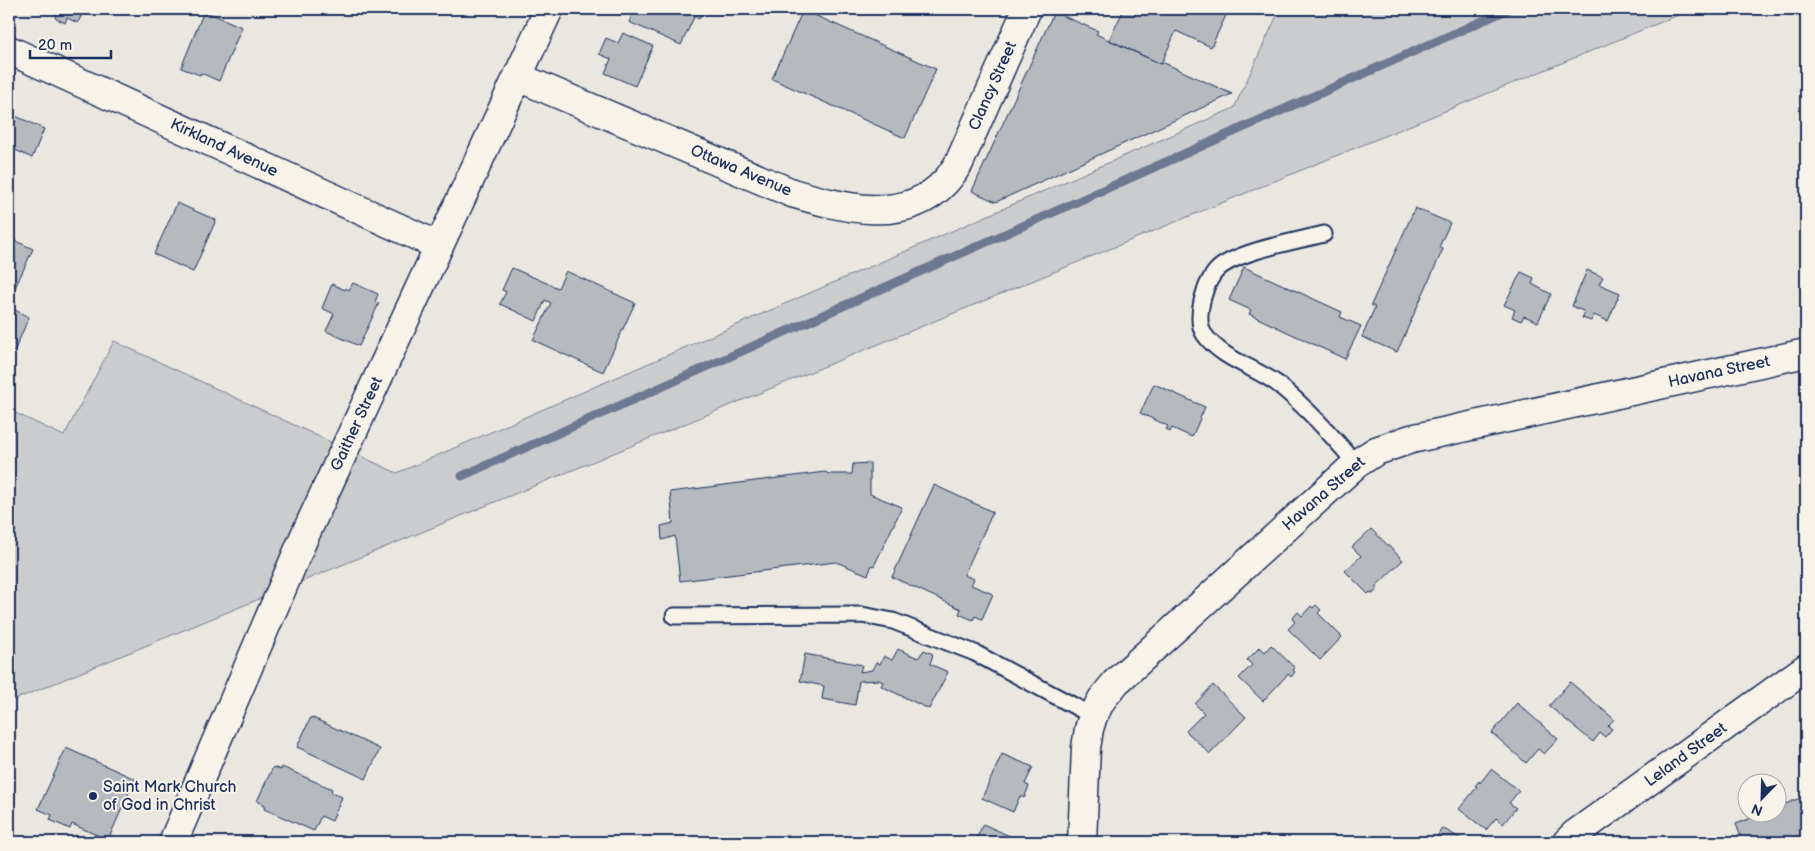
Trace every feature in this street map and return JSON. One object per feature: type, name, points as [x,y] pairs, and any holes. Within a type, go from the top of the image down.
[{"type":"street","name":"Gaither Street","points":[[172,842],[305,535],[548,9]]},
{"type":"street","name":"Clancy Street","points":[[959,163],[1027,9]]},
{"type":"street","name":"Kirkland Avenue","points":[[9,50],[439,246]]},
{"type":"street","name":"Ottawa Avenue","points":[[518,77],[792,193],[830,204],[865,210],[899,208],[924,199],[945,182],[959,163]]},
{"type":"street","name":"Havana Street","points":[[1082,842],[1086,748],[1093,716],[1102,699],[1116,682],[1356,464],[1376,451],[1411,439],[1806,353]]},
{"type":"street","name":"Leland Street","points":[[1567,842],[1806,668]]},
{"type":"lane","points":[[1324,234],[1241,256],[1218,268],[1205,287],[1200,312],[1203,333],[1219,349],[1276,384],[1301,404],[1325,427],[1356,464]]},
{"type":"lane","points":[[674,616],[862,615],[893,621],[975,653],[1093,716]]},
{"type":"shaded area","points":[[1280,9],[1693,9],[9,702],[9,410],[64,436],[114,341],[397,473],[1234,108]]},
{"type":"building","points":[[47,9],[84,9],[78,23],[67,18],[65,23],[55,18],[57,13]]},
{"type":"building","points":[[635,9],[704,9],[699,19],[694,17],[681,45],[629,22]]},
{"type":"building","points":[[1124,9],[1229,9],[1211,47],[1176,31],[1161,64],[1109,40]]},
{"type":"building","points":[[803,10],[936,69],[905,138],[772,79]]},
{"type":"building","points":[[204,11],[242,27],[219,81],[201,73],[200,75],[181,68]]},
{"type":"building","points":[[1054,12],[1098,31],[1096,34],[1161,64],[1162,62],[1232,94],[996,202],[972,191]]},
{"type":"building","points":[[623,33],[653,46],[635,86],[605,73],[611,59],[599,54],[606,38],[618,43]]},
{"type":"building","points":[[9,113],[44,129],[32,158],[9,147]]},
{"type":"building","points":[[177,203],[216,220],[193,272],[154,254]]},
{"type":"building","points":[[1415,208],[1450,223],[1439,247],[1443,249],[1397,352],[1362,337],[1375,307],[1371,305]]},
{"type":"building","points":[[9,238],[33,249],[14,290],[9,287]]},
{"type":"building","points":[[1244,267],[1342,312],[1340,317],[1361,326],[1345,359],[1249,314],[1251,310],[1229,300]]},
{"type":"building","points":[[512,268],[558,288],[566,271],[635,303],[603,372],[533,340],[551,303],[545,300],[536,321],[500,304],[506,292],[502,290]]},
{"type":"building","points":[[1587,270],[1603,277],[1599,284],[1620,293],[1608,321],[1594,315],[1591,321],[1582,318],[1585,312],[1572,306]]},
{"type":"building","points":[[1521,272],[1534,278],[1532,284],[1551,294],[1538,322],[1524,316],[1521,321],[1512,317],[1515,310],[1504,305]]},
{"type":"building","points":[[353,283],[378,294],[375,302],[379,303],[359,346],[326,331],[334,314],[322,308],[332,284],[349,290]]},
{"type":"building","points":[[9,307],[29,317],[14,352],[9,350]]},
{"type":"building","points":[[1154,384],[1205,407],[1192,437],[1172,428],[1170,432],[1166,429],[1168,426],[1140,413]]},
{"type":"building","points":[[870,463],[870,494],[902,507],[868,575],[836,562],[680,581],[675,536],[662,540],[661,526],[673,523],[670,492],[825,472],[829,474],[852,474],[853,464]]},
{"type":"building","points":[[934,485],[993,512],[964,575],[974,579],[971,585],[993,594],[982,619],[975,616],[973,620],[959,614],[961,609],[892,577]]},
{"type":"building","points":[[1371,529],[1403,560],[1375,587],[1377,589],[1373,594],[1370,592],[1368,594],[1345,571],[1361,556],[1352,547]]},
{"type":"building","points":[[1316,605],[1321,610],[1318,613],[1342,637],[1320,660],[1288,629],[1295,622],[1292,619],[1298,612],[1302,616],[1311,606],[1313,608]]},
{"type":"building","points":[[1271,645],[1295,668],[1293,670],[1295,672],[1291,677],[1288,674],[1263,701],[1239,678],[1252,665],[1247,660],[1260,647],[1265,652]]},
{"type":"building","points":[[898,649],[918,658],[924,650],[933,654],[930,664],[948,672],[929,709],[881,686],[883,682],[879,680],[859,681],[855,705],[822,699],[824,686],[800,681],[805,654],[862,665],[860,672],[872,670],[876,662],[880,664],[884,656],[892,660]]},
{"type":"building","points":[[1570,682],[1614,719],[1608,726],[1612,729],[1605,737],[1600,733],[1593,742],[1549,706]]},
{"type":"building","points":[[1213,685],[1246,717],[1210,754],[1186,731],[1204,713],[1195,704]]},
{"type":"building","points":[[1517,703],[1558,739],[1544,754],[1538,749],[1526,763],[1492,733]]},
{"type":"building","points":[[311,717],[380,749],[366,779],[297,747]]},
{"type":"building","points":[[66,748],[135,779],[108,840],[72,824],[70,829],[50,820],[52,815],[38,809]]},
{"type":"building","points":[[1002,754],[1033,767],[1025,784],[1029,786],[1024,798],[1020,796],[1013,812],[982,798]]},
{"type":"building","points":[[273,767],[281,770],[282,767],[332,789],[331,792],[342,797],[332,821],[321,816],[314,831],[264,809],[265,805],[257,801]]},
{"type":"building","points":[[1491,769],[1519,791],[1509,803],[1516,808],[1503,824],[1496,818],[1486,830],[1459,809],[1477,787],[1475,786],[1479,781],[1480,783]]},
{"type":"building","points":[[1805,796],[1806,841],[1743,842],[1736,824],[1788,824],[1788,803]]},
{"type":"building","points":[[983,824],[1023,842],[975,842]]},
{"type":"building","points":[[1442,828],[1467,842],[1434,842]]},
{"type":"waterway","points":[[462,476],[1509,9]]},
{"type":"place","name":"Saint Mark Church of God in Christ","points":[[93,796]]}]
